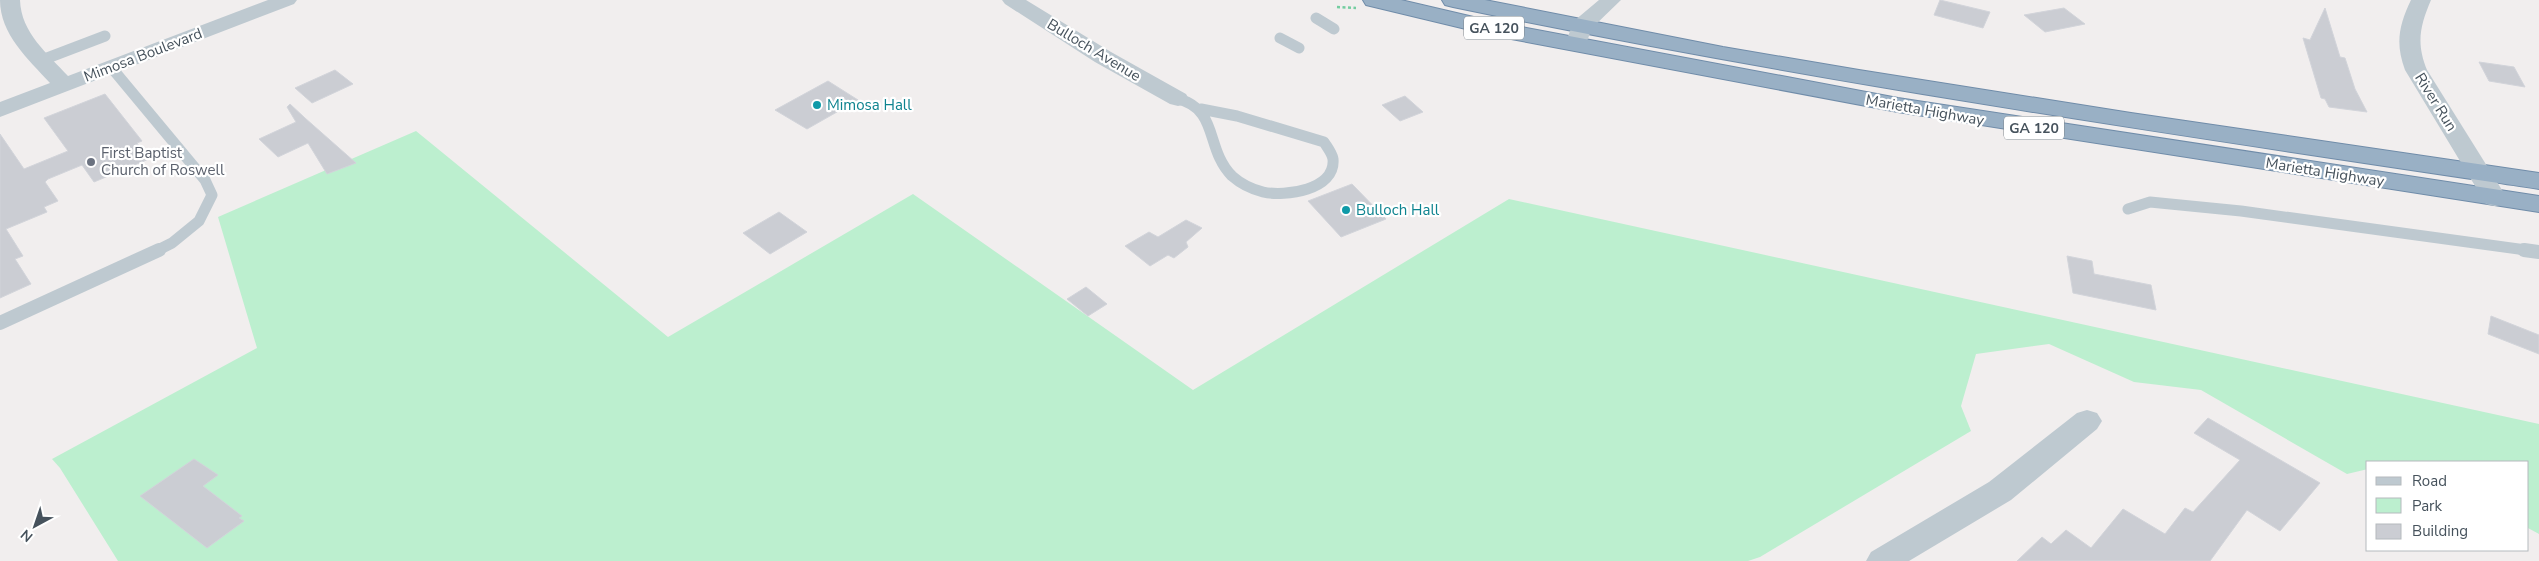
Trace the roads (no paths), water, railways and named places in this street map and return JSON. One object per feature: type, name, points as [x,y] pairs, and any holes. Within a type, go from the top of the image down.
[{"type":"highway","name":"Marietta Highway","points":[[1374,0],[1463,22],[1579,35],[2004,102],[2539,182]]},
{"type":"highway","name":"Marietta Highway","points":[[1453,0],[1579,35],[1801,88],[1991,121],[2539,204]]},
{"type":"street","points":[[10,0],[8,11],[21,36],[64,85]]},
{"type":"street","name":"Mimosa Boulevard","points":[[0,110],[286,0]]},
{"type":"street","name":"Bulloch Avenue","points":[[1012,0],[1103,57],[1178,99]]},
{"type":"street","points":[[1579,35],[1612,0]]},
{"type":"street","name":"River Run","points":[[2421,0],[2410,24],[2406,39],[2409,54],[2416,70],[2495,198]]},
{"type":"street","points":[[1882,561],[2000,492],[2087,421]]},
{"type":"lane","points":[[1316,18],[1334,29]]},
{"type":"lane","points":[[42,60],[105,36]]},
{"type":"lane","points":[[1280,38],[1299,48]]},
{"type":"lane","points":[[0,323],[172,243],[199,221],[212,195],[205,180],[111,67]]},
{"type":"lane","points":[[1178,99],[1191,102],[1201,109],[1237,116],[1324,142],[1333,152],[1335,164],[1329,176],[1315,186],[1295,194],[1268,194],[1252,190],[1229,175],[1216,152],[1201,109]]},
{"type":"lane","points":[[2128,209],[2150,202],[2223,209],[2539,252]]},
{"type":"place","name":"Mimosa Hall","points":[[817,105]]},
{"type":"place","name":"First Baptist Church of Roswell","points":[[91,162]]},
{"type":"place","name":"Bulloch Hall","points":[[1346,210]]}]
